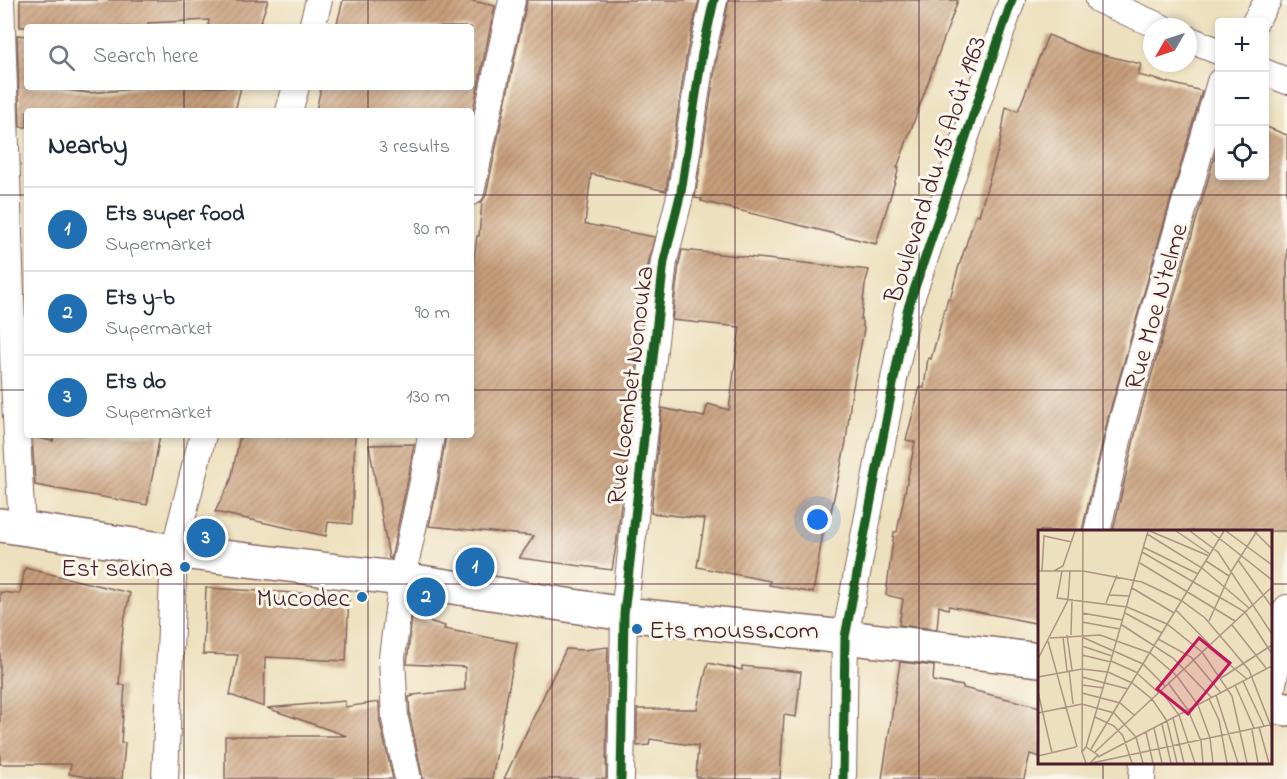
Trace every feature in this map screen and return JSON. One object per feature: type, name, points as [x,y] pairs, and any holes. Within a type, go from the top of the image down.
[{"type":"main road","points":[[11,527],[174,551],[402,579],[624,614],[1038,660]]},
{"type":"main road","points":[[1272,706],[1287,709]]},
{"type":"street","points":[[1,0],[14,381],[11,527]]},
{"type":"street","points":[[313,24],[319,0]]},
{"type":"street","points":[[474,178],[513,0]]},
{"type":"street","name":"Rue Loembet Nonouka","points":[[621,779],[624,614],[664,261],[681,192],[702,54],[714,0]]},
{"type":"street","name":"Boulevard du 15 Août 1963","points":[[843,779],[845,637],[907,311],[1012,0]]},
{"type":"street","points":[[1099,0],[1143,19]]},
{"type":"street","points":[[1258,18],[1269,0]]},
{"type":"street","points":[[1197,43],[1215,50]]},
{"type":"street","points":[[1269,74],[1287,81]]},
{"type":"street","points":[[290,108],[295,90]]},
{"type":"street","name":"Rue Moe N'telme","points":[[1097,530],[1123,418],[1215,99]]},
{"type":"street","points":[[165,779],[174,551],[202,438]]},
{"type":"street","points":[[408,779],[395,719],[392,657],[402,579],[430,438]]},
{"type":"street","points":[[1272,689],[1287,608]]},
{"type":"street","points":[[1142,779],[1143,764]]},
{"type":"building","points":[[20,0],[268,0],[260,24],[208,24],[209,20],[148,24],[24,24],[24,27],[20,27]]},
{"type":"building","points":[[343,0],[468,0],[495,6],[474,108],[317,108],[320,90],[474,90],[474,24],[337,24]]},
{"type":"building","points":[[527,0],[699,0],[687,52],[666,191],[591,174],[585,224],[655,237],[649,259],[612,570],[519,558],[534,536],[429,526],[446,438],[474,438],[474,258],[482,202],[486,195]]},
{"type":"building","points":[[729,0],[958,0],[897,168],[899,168],[876,244],[695,198],[717,57]]},
{"type":"building","points":[[17,35],[24,36],[24,90],[66,90],[90,93],[122,90],[240,90],[236,108],[24,108],[24,127],[20,127]]},
{"type":"building","points":[[1048,35],[1087,51],[1141,64],[1138,75],[1202,91],[1109,414],[1082,530],[1038,530],[1038,624],[939,606],[937,629],[899,625],[903,599],[886,595],[894,532],[897,532],[915,442],[906,440],[920,387],[924,388],[928,358],[931,359],[948,298],[950,299],[976,214],[979,215],[1000,143],[1006,107],[1018,111]]},
{"type":"building","points":[[1269,128],[1287,135],[1287,531],[1113,530],[1138,422],[1215,155],[1215,180],[1269,180]]},
{"type":"building","points":[[682,250],[869,270],[861,319],[864,329],[851,398],[846,442],[830,516],[826,515],[813,593],[769,585],[770,581],[697,567],[705,519],[651,513],[662,408],[704,417],[708,404],[729,410],[740,327],[672,320]]},
{"type":"building","points":[[32,438],[53,441],[54,438],[159,438],[147,505],[35,485]]},
{"type":"building","points":[[239,438],[355,438],[352,524],[328,522],[326,536],[215,512],[231,480]]},
{"type":"building","points":[[414,444],[409,474],[391,559],[369,445]]},
{"type":"building","points":[[25,568],[130,593],[123,626],[119,685],[125,685],[121,743],[125,743],[122,779],[97,779],[69,774],[71,764],[0,764],[0,592],[20,594]]},
{"type":"building","points":[[206,588],[349,596],[346,661],[265,657],[264,707],[230,695],[238,655],[203,654]]},
{"type":"building","points":[[412,616],[445,626],[444,629],[517,643],[492,779],[423,779],[410,717],[409,697],[465,690],[465,667],[407,664]]},
{"type":"building","points":[[608,647],[606,779],[504,779],[566,649],[583,650]]},
{"type":"building","points":[[900,662],[934,666],[933,681],[963,686],[963,688],[1038,707],[1038,756],[1030,754],[1024,779],[882,779]]},
{"type":"building","points":[[708,663],[742,670],[742,666],[801,672],[796,717],[784,715],[780,779],[696,777],[698,746],[650,739],[649,745],[637,746],[637,709],[697,709]]},
{"type":"building","points":[[345,701],[345,707],[379,702],[380,722],[393,779],[225,779],[225,736],[347,736],[267,708]]},
{"type":"cycle path","points":[[621,779],[624,614],[664,261],[681,192],[702,54],[714,0]]},
{"type":"cycle path","points":[[843,779],[845,637],[907,311],[1012,0]]},
{"type":"place","name":"Ets do","points":[[206,538]]},
{"type":"place","name":"Est sekina","points":[[185,567]]},
{"type":"place","name":"Ets super food","points":[[475,567]]},
{"type":"place","name":"Mucodec","points":[[362,597]]},
{"type":"place","name":"Ets y-b","points":[[426,597]]},
{"type":"place","name":"Ets mouss.com","points":[[637,629]]}]
